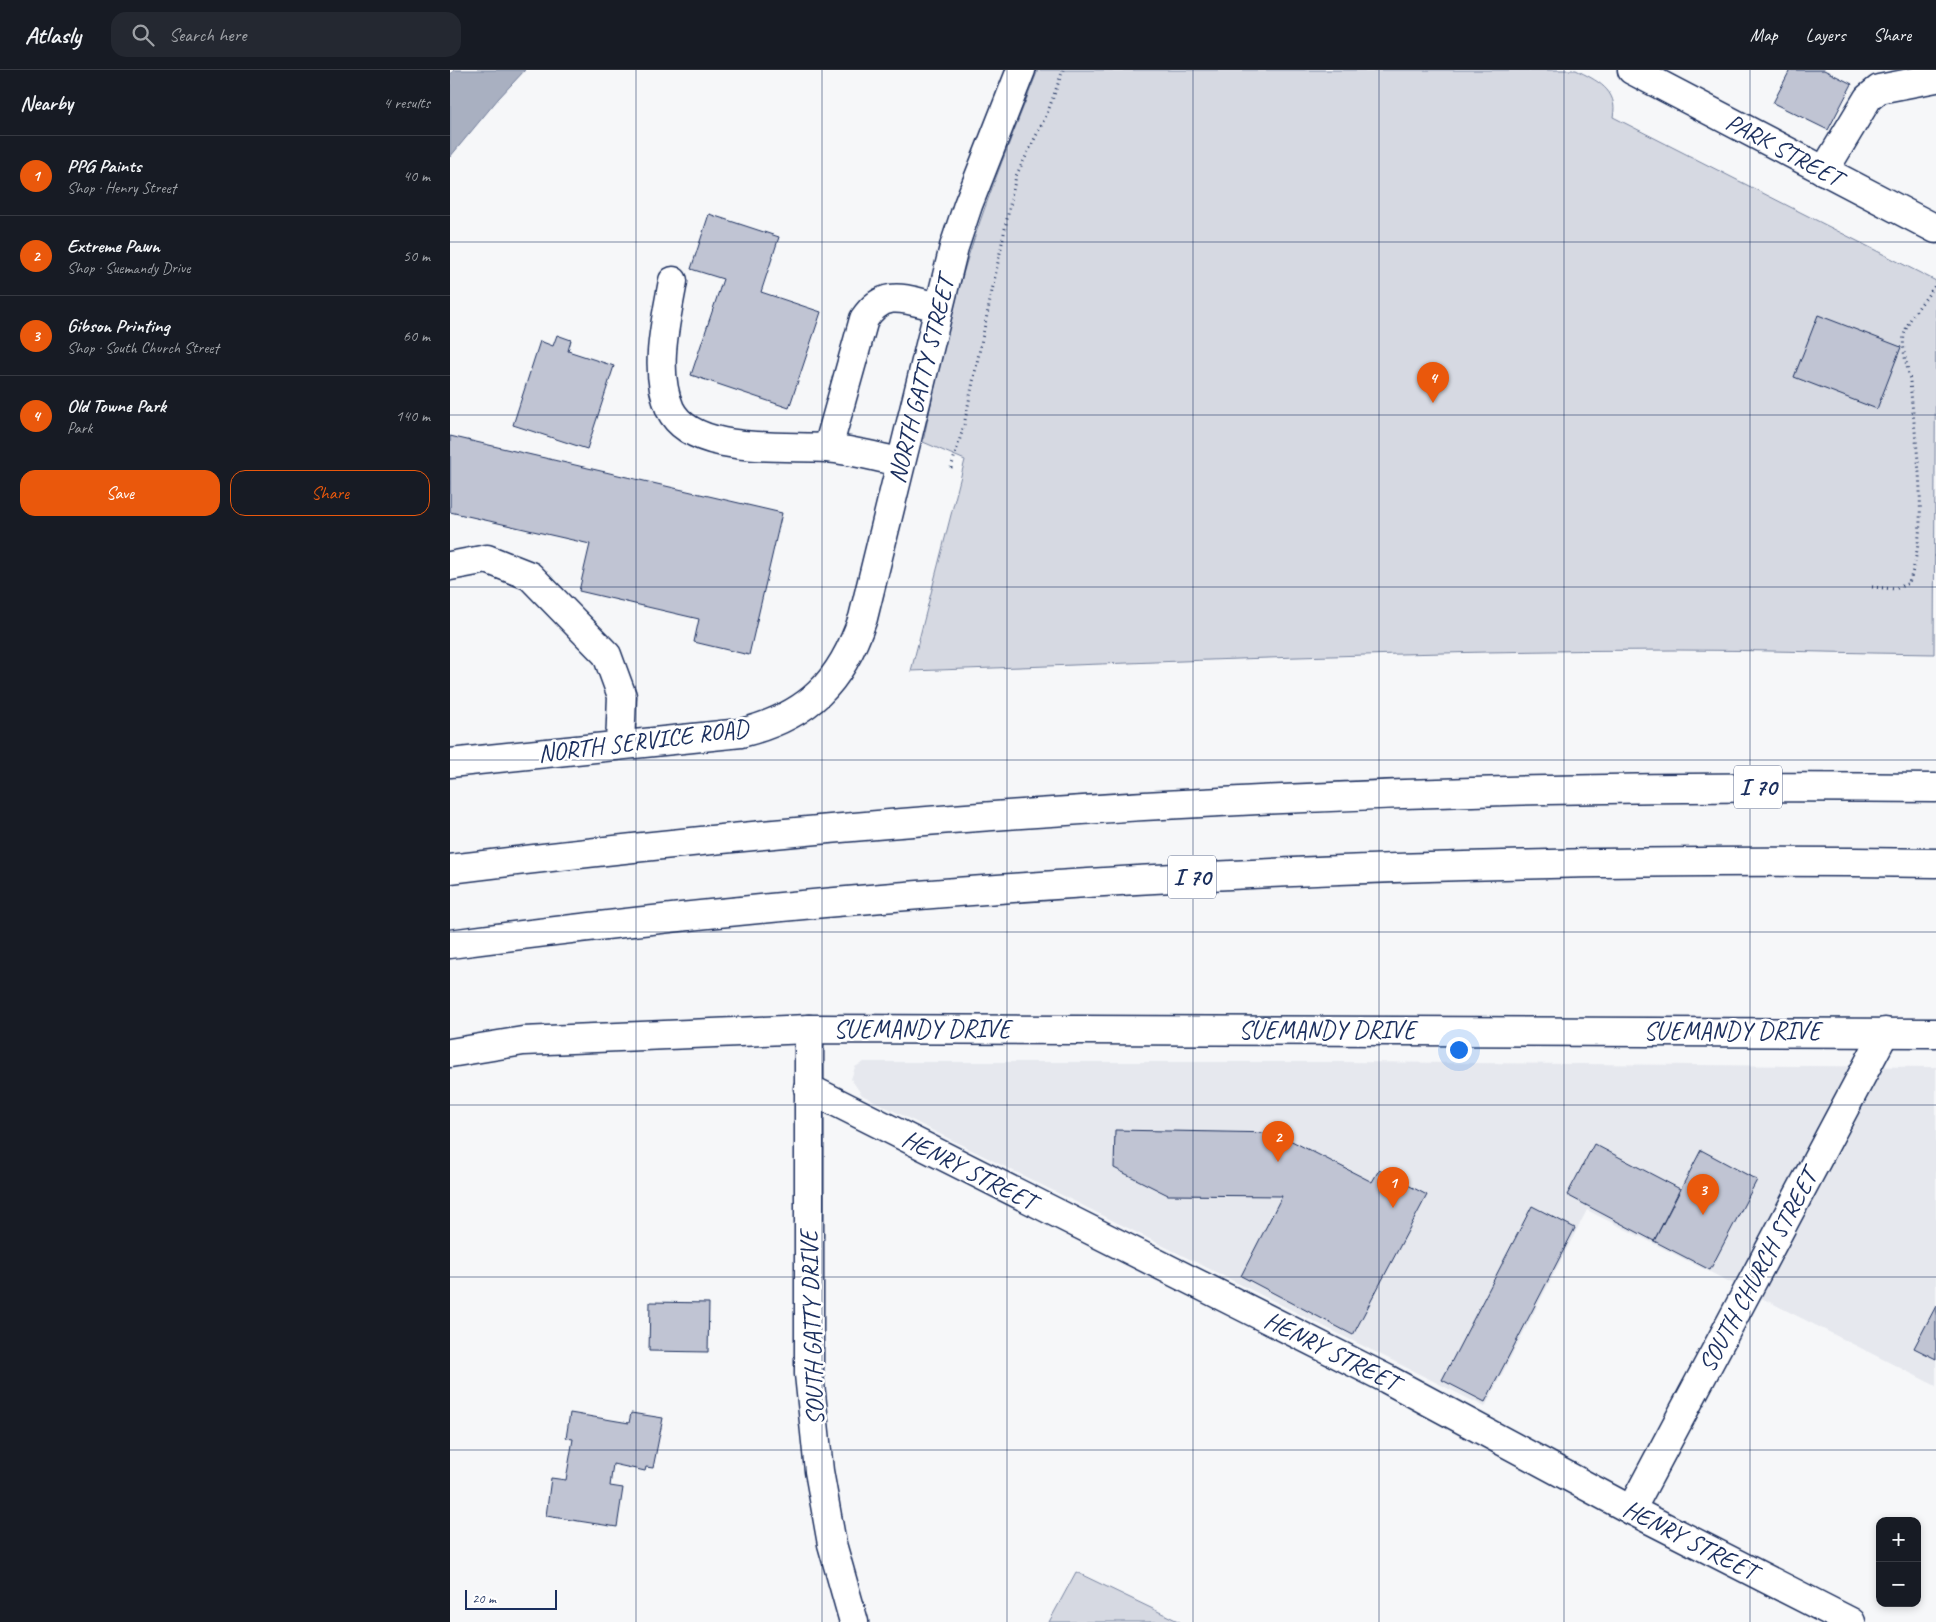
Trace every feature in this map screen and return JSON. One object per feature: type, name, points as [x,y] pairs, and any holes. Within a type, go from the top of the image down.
[{"type":"main road","name":"NORTH GATTY STREET","points":[[825,689],[845,662],[860,625],[881,549],[938,307],[968,205],[1021,70]]},
{"type":"main road","name":"PARK STREET","points":[[1632,70],[1936,229]]},
{"type":"main road","points":[[1824,171],[1868,98],[1879,89],[1936,78]]},
{"type":"main road","points":[[673,282],[664,334],[662,376],[671,410],[688,429],[714,442],[751,446],[828,448],[900,462]]},
{"type":"main road","points":[[828,448],[864,319],[872,307],[883,300],[897,298],[938,307]]},
{"type":"main road","points":[[450,566],[487,559],[530,576],[607,655],[622,696],[620,746]]},
{"type":"main road","name":"NORTH SERVICE ROAD","points":[[450,763],[741,733],[768,726],[790,716],[825,689]]},
{"type":"main road","name":"I 70","points":[[450,869],[704,840],[892,823],[1210,802],[1580,788],[1936,788]]},
{"type":"main road","name":"I 70","points":[[450,944],[817,904],[1154,879],[1491,865],[1668,862],[1936,864]]},
{"type":"main road","name":"SUEMANDY DRIVE","points":[[450,1053],[523,1041],[809,1029],[1936,1033]]},
{"type":"main road","name":"SOUTH GATTY DRIVE","points":[[809,1029],[809,1374],[819,1471],[832,1544],[854,1622]]},
{"type":"main road","name":"SOUTH CHURCH STREET","points":[[1631,1510],[1885,1032]]},
{"type":"main road","name":"HENRY STREET","points":[[808,1088],[1387,1379],[1631,1510],[1851,1622]]},
{"type":"path","points":[[951,468],[964,424],[1016,176],[1047,114],[1063,70]]},
{"type":"path","points":[[1872,586],[1895,589],[1909,583],[1915,566],[1919,540],[1920,481],[1908,366],[1903,342],[1905,330],[1936,284]]},
{"type":"shaded area","points":[[1038,70],[1576,70],[1598,82],[1609,93],[1613,100],[1613,117],[1936,281],[1934,654],[1709,650],[1486,652],[911,671],[965,460],[923,442],[928,418],[938,371],[969,254],[993,185]]},
{"type":"shaded area","points":[[864,1062],[1338,1062],[1936,1067],[1936,1386],[1587,1210],[1485,1407],[862,1095],[851,1079],[855,1067]]},
{"type":"shaded area","points":[[1076,1572],[1180,1622],[1049,1622]]},
{"type":"water","points":[[454,70],[525,70],[498,99],[450,157],[450,75]]},
{"type":"building","points":[[1790,70],[1824,70],[1852,84],[1828,130],[1773,103]]},
{"type":"building","points":[[709,214],[779,237],[761,292],[821,312],[789,408],[691,375],[723,279],[691,269]]},
{"type":"building","points":[[1818,315],[1901,347],[1877,409],[1794,377]]},
{"type":"building","points":[[557,335],[571,340],[568,351],[614,366],[587,449],[513,425],[540,341],[553,346]]},
{"type":"building","points":[[450,436],[782,513],[749,655],[694,642],[699,619],[579,591],[590,544],[450,512]]},
{"type":"building","points":[[1115,1130],[1276,1133],[1372,1182],[1379,1170],[1427,1195],[1353,1335],[1241,1276],[1282,1196],[1168,1195],[1114,1168]]},
{"type":"building","points":[[1594,1144],[1680,1189],[1654,1241],[1567,1195]]},
{"type":"building","points":[[1701,1150],[1757,1180],[1710,1270],[1654,1241]]},
{"type":"building","points":[[1532,1206],[1575,1228],[1485,1402],[1442,1380]]},
{"type":"building","points":[[650,1302],[709,1303],[708,1352],[649,1351]]},
{"type":"building","points":[[1936,1306],[1936,1359],[1914,1348]]},
{"type":"building","points":[[570,1413],[629,1423],[631,1413],[663,1418],[653,1468],[646,1467],[645,1471],[613,1464],[610,1486],[623,1488],[617,1527],[546,1516],[551,1478],[566,1480],[573,1439],[566,1438]]},
{"type":"place","name":"Old Towne Park","points":[[1433,403]]},
{"type":"place","name":"Extreme Pawn","points":[[1278,1162]]},
{"type":"place","name":"PPG Paints","points":[[1393,1208]]},
{"type":"place","name":"Gibson Printing","points":[[1703,1215]]}]
